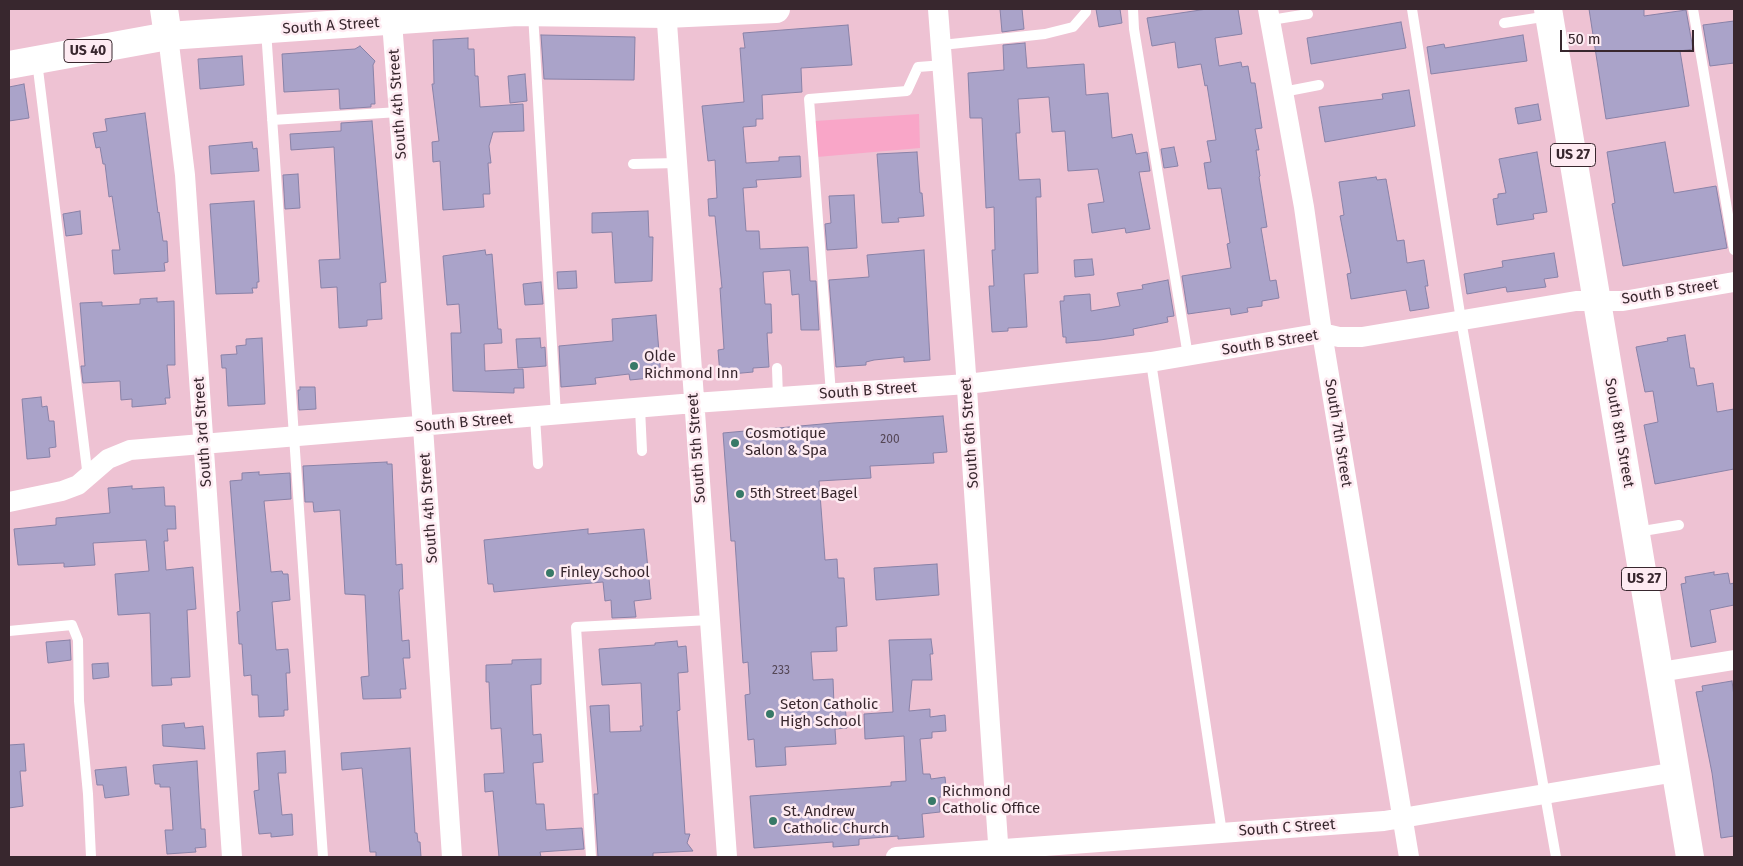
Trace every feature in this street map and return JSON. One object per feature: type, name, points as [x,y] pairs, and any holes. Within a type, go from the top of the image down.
[{"type":"main road","name":"South 3rd Street","points":[[164,9],[168,36]]},
{"type":"main road","name":"South A Street","points":[[9,65],[168,36],[266,30],[392,15],[776,9]]},
{"type":"main road","name":"South 8th Street","points":[[1549,12],[1690,857]]},
{"type":"street","name":"South 6th Street","points":[[938,9],[967,384],[999,854]]},
{"type":"street","name":"South 5th Street","points":[[666,11],[727,857]]},
{"type":"street","name":"South 4th Street","points":[[392,15],[423,427],[452,857]]},
{"type":"street","name":"South 7th Street","points":[[1269,15],[1304,208],[1322,334],[1409,857]]},
{"type":"street","name":"South 3rd Street","points":[[168,36],[185,175],[232,857]]},
{"type":"street","name":"South B Street","points":[[9,502],[62,491],[78,485],[117,453],[130,450],[694,403],[967,384],[1151,362],[1322,334],[1339,337],[1362,337],[1576,301],[1623,301],[1734,282]]},
{"type":"street","points":[[1660,672],[1734,660]]},
{"type":"street","name":"South C Street","points":[[896,857],[999,854],[1402,818],[1676,772]]},
{"type":"lane","points":[[831,394],[809,99],[907,90],[918,67],[943,55],[1072,27],[1086,12],[1086,9]]},
{"type":"lane","points":[[1133,9],[1134,28],[1188,356]]},
{"type":"lane","points":[[1412,9],[1461,320],[1543,794],[1556,857]]},
{"type":"lane","points":[[1693,9],[1734,250]]},
{"type":"lane","points":[[1504,24],[1549,12]]},
{"type":"lane","points":[[533,13],[556,415]]},
{"type":"lane","points":[[1269,15],[1308,14]]},
{"type":"lane","points":[[266,30],[295,436],[322,857]]},
{"type":"lane","points":[[36,60],[88,478]]},
{"type":"lane","points":[[1283,92],[1319,86]]},
{"type":"lane","points":[[272,120],[399,112]]},
{"type":"lane","points":[[633,164],[677,163]]},
{"type":"lane","points":[[1151,362],[1222,833]]},
{"type":"lane","points":[[777,368],[778,398]]},
{"type":"lane","points":[[640,408],[642,451]]},
{"type":"lane","points":[[535,417],[538,464]]},
{"type":"lane","points":[[1636,532],[1679,525]]},
{"type":"lane","points":[[591,857],[576,627],[710,620]]},
{"type":"lane","points":[[9,631],[72,625],[78,640],[79,701],[88,794],[91,857]]},
{"type":"shaded area","points":[[919,114],[920,148],[817,157],[815,121]]},
{"type":"building","points":[[1000,9],[1022,9],[1024,29],[1002,32]]},
{"type":"building","points":[[1096,9],[1120,9],[1122,23],[1099,27]]},
{"type":"building","points":[[1207,9],[1238,9],[1242,34],[1215,38],[1219,66],[1241,62],[1242,67],[1248,66],[1251,83],[1255,83],[1262,128],[1255,129],[1259,150],[1256,150],[1267,227],[1261,228],[1270,281],[1276,280],[1279,298],[1262,301],[1262,306],[1247,308],[1248,312],[1231,315],[1230,308],[1188,314],[1182,276],[1231,268],[1227,244],[1230,243],[1221,188],[1208,189],[1204,163],[1211,162],[1207,141],[1216,140],[1207,85],[1205,86],[1201,64],[1178,68],[1175,42],[1152,46],[1147,18]]},
{"type":"building","points":[[1589,9],[1644,9],[1644,16],[1686,10],[1693,49],[1680,51],[1689,106],[1606,119]]},
{"type":"building","points":[[1734,21],[1734,63],[1710,66],[1703,25]]},
{"type":"building","points":[[1401,22],[1406,48],[1311,64],[1307,38]]},
{"type":"building","points":[[848,25],[852,65],[801,68],[802,92],[762,95],[763,119],[756,119],[756,126],[743,127],[746,163],[779,161],[779,157],[800,156],[801,177],[756,180],[757,187],[743,188],[746,231],[759,231],[760,249],[808,247],[810,281],[816,281],[819,330],[801,330],[799,294],[792,295],[790,270],[763,272],[765,304],[771,304],[772,333],[767,333],[769,367],[753,368],[753,372],[720,375],[718,350],[724,349],[720,288],[722,288],[715,216],[709,216],[708,199],[717,198],[715,160],[708,161],[702,106],[744,102],[740,48],[745,48],[743,33]]},
{"type":"building","points":[[541,35],[635,37],[634,80],[544,79]]},
{"type":"building","points":[[1523,35],[1527,61],[1431,74],[1427,47],[1444,44],[1445,48]]},
{"type":"building","points":[[468,38],[468,49],[474,49],[475,76],[478,76],[480,107],[523,104],[524,131],[493,132],[489,146],[491,163],[488,163],[490,194],[483,194],[484,207],[443,210],[440,161],[433,162],[432,142],[439,141],[432,84],[434,84],[433,40]]},
{"type":"building","points":[[1025,43],[1027,68],[1084,64],[1086,95],[1108,93],[1112,138],[1132,134],[1136,154],[1147,152],[1150,171],[1139,172],[1150,229],[1126,233],[1125,228],[1092,233],[1088,204],[1104,202],[1098,169],[1068,171],[1065,131],[1052,132],[1049,97],[1018,99],[1020,133],[1016,133],[1019,180],[1040,179],[1041,197],[1036,197],[1038,273],[1024,274],[1027,327],[1008,328],[1008,331],[992,332],[989,286],[994,286],[992,250],[995,250],[994,207],[986,208],[982,118],[970,118],[968,73],[1004,70],[1003,45]]},
{"type":"building","points":[[360,46],[375,61],[373,65],[375,104],[371,104],[371,107],[340,109],[339,89],[284,92],[282,54],[355,49]]},
{"type":"building","points":[[242,56],[244,85],[200,89],[198,59]]},
{"type":"building","points":[[525,74],[527,101],[510,103],[508,76]]},
{"type":"building","points":[[24,84],[29,118],[9,121],[9,87]]},
{"type":"building","points":[[1409,90],[1415,126],[1325,142],[1319,107],[1383,99],[1382,94]]},
{"type":"building","points":[[1538,104],[1541,120],[1518,124],[1515,108]]},
{"type":"building","points":[[145,113],[158,213],[163,241],[167,241],[168,262],[164,263],[165,271],[114,274],[112,250],[120,250],[112,196],[109,197],[105,164],[103,164],[100,147],[96,148],[93,133],[107,131],[105,119]]},
{"type":"building","points":[[372,121],[386,282],[380,283],[382,319],[367,320],[367,326],[339,328],[337,287],[321,288],[319,260],[340,259],[334,147],[291,150],[290,134],[341,131],[341,123]]},
{"type":"building","points":[[252,142],[253,149],[257,148],[259,171],[211,174],[209,146]]},
{"type":"building","points":[[1665,142],[1674,193],[1716,186],[1727,248],[1623,266],[1612,204],[1615,203],[1607,152]]},
{"type":"building","points":[[1174,147],[1178,166],[1164,168],[1161,149]]},
{"type":"building","points":[[917,152],[924,216],[898,218],[899,222],[882,223],[877,154]]},
{"type":"building","points":[[1537,152],[1547,212],[1533,214],[1534,219],[1497,225],[1493,199],[1498,198],[1498,194],[1506,193],[1499,159]]},
{"type":"building","points":[[298,174],[300,208],[285,209],[283,175]]},
{"type":"building","points":[[1376,177],[1377,180],[1386,179],[1397,241],[1404,240],[1407,263],[1424,260],[1428,286],[1425,286],[1429,308],[1410,311],[1406,290],[1351,299],[1347,274],[1351,273],[1340,216],[1344,215],[1339,182]]},
{"type":"building","points":[[854,195],[857,248],[827,250],[825,224],[831,223],[829,196]]},
{"type":"building","points":[[254,201],[259,282],[257,282],[257,288],[252,288],[253,293],[216,294],[210,204]]},
{"type":"building","points":[[80,211],[82,234],[66,236],[63,214]]},
{"type":"building","points":[[648,211],[649,237],[653,237],[652,281],[615,283],[612,232],[592,233],[592,213]]},
{"type":"building","points":[[485,250],[486,255],[492,254],[498,329],[501,329],[502,343],[484,344],[485,371],[523,369],[524,388],[514,388],[514,393],[453,391],[451,333],[461,333],[459,304],[447,305],[443,256]]},
{"type":"building","points":[[924,250],[930,360],[904,362],[904,357],[874,360],[866,362],[866,365],[836,367],[829,280],[869,277],[867,255]]},
{"type":"building","points":[[1554,253],[1558,277],[1544,279],[1546,287],[1507,292],[1506,287],[1467,294],[1464,274],[1503,267],[1502,261]]},
{"type":"building","points":[[1092,259],[1094,275],[1075,277],[1074,260]]},
{"type":"building","points":[[576,271],[577,288],[558,289],[557,272]]},
{"type":"building","points":[[1168,280],[1174,316],[1167,317],[1168,322],[1133,329],[1134,335],[1066,343],[1066,337],[1063,337],[1060,301],[1064,301],[1064,296],[1090,294],[1091,311],[1120,306],[1117,293],[1143,289],[1142,285]]},
{"type":"building","points":[[541,282],[543,304],[525,305],[523,284]]},
{"type":"building","points":[[157,298],[157,302],[174,301],[175,365],[167,365],[170,398],[165,398],[166,404],[132,407],[132,399],[121,400],[120,381],[83,383],[81,366],[85,366],[80,303],[102,302],[102,306],[140,304],[140,299]]},
{"type":"building","points":[[656,315],[661,377],[630,380],[629,374],[595,378],[596,384],[561,387],[559,346],[613,341],[612,319]]},
{"type":"building","points":[[1685,335],[1690,368],[1694,368],[1697,386],[1713,383],[1717,412],[1734,409],[1734,469],[1655,484],[1644,425],[1658,422],[1653,391],[1645,392],[1636,347],[1668,341],[1667,338]]},
{"type":"building","points":[[262,338],[265,404],[228,406],[226,368],[222,368],[221,355],[237,354],[236,346],[246,345],[246,339]]},
{"type":"building","points":[[540,338],[541,348],[545,347],[546,366],[518,368],[516,339]]},
{"type":"building","points":[[300,387],[315,387],[316,409],[299,410],[298,390],[300,390]]},
{"type":"building","points":[[41,397],[42,407],[47,406],[49,421],[54,421],[56,447],[49,448],[50,457],[27,459],[22,399]]},
{"type":"building","points":[[943,416],[947,452],[933,453],[934,463],[870,466],[871,478],[819,481],[825,560],[837,559],[838,578],[844,578],[847,626],[836,627],[837,651],[811,652],[813,680],[833,679],[834,705],[845,704],[847,728],[835,729],[836,744],[785,747],[786,765],[756,767],[754,739],[748,740],[745,695],[750,694],[748,662],[743,663],[735,541],[731,541],[723,433]]},
{"type":"building","points":[[387,462],[387,464],[392,464],[396,565],[402,564],[403,589],[400,589],[399,592],[402,641],[409,640],[410,658],[403,658],[406,689],[400,689],[401,698],[363,699],[361,677],[369,676],[365,595],[345,594],[340,510],[314,512],[313,502],[305,502],[303,466]]},
{"type":"building","points":[[259,472],[259,475],[290,473],[291,499],[264,501],[271,572],[282,571],[283,574],[288,574],[290,600],[272,602],[276,650],[288,649],[290,673],[286,673],[288,710],[284,710],[284,716],[259,717],[258,695],[252,695],[251,675],[244,676],[242,644],[239,644],[237,612],[240,611],[230,481],[242,480],[242,473]]},
{"type":"building","points":[[132,486],[132,489],[164,487],[165,506],[175,506],[176,529],[167,529],[168,541],[164,541],[166,570],[193,567],[196,609],[187,610],[190,677],[171,678],[172,685],[152,686],[150,613],[118,615],[115,574],[149,571],[146,540],[93,543],[95,565],[64,567],[64,563],[18,565],[14,529],[56,525],[56,518],[110,513],[108,488]]},
{"type":"building","points":[[588,529],[588,534],[644,529],[651,599],[634,601],[636,617],[612,618],[611,600],[605,601],[603,582],[494,592],[493,584],[488,584],[484,540]]},
{"type":"building","points":[[937,564],[939,595],[876,600],[874,568]]},
{"type":"building","points":[[1714,572],[1714,575],[1728,573],[1730,584],[1734,583],[1734,605],[1710,610],[1716,642],[1691,647],[1681,584],[1686,583],[1685,577]]},
{"type":"building","points":[[931,639],[933,654],[930,654],[932,680],[912,680],[909,711],[930,709],[930,717],[945,715],[946,731],[932,732],[932,738],[920,739],[923,774],[930,774],[931,779],[945,777],[947,797],[939,797],[940,812],[922,814],[924,837],[898,839],[898,836],[859,839],[859,845],[833,847],[833,842],[754,848],[750,796],[891,786],[891,782],[906,781],[904,736],[865,739],[864,714],[893,712],[889,640]]},
{"type":"building","points":[[70,640],[71,660],[48,663],[46,642]]},
{"type":"building","points":[[677,641],[678,647],[686,646],[688,672],[678,673],[680,710],[677,711],[685,834],[690,834],[687,843],[693,851],[653,853],[653,857],[598,857],[594,794],[598,794],[590,706],[609,705],[610,732],[641,731],[640,726],[643,726],[641,683],[602,685],[599,649],[655,645],[655,643]]},
{"type":"building","points":[[541,659],[541,684],[531,685],[533,735],[541,734],[543,762],[533,763],[536,804],[544,804],[546,830],[582,828],[584,849],[540,852],[541,857],[499,857],[493,791],[485,792],[484,774],[504,773],[501,728],[491,729],[489,682],[486,682],[486,665],[512,664],[512,660]]},
{"type":"building","points":[[108,663],[109,677],[93,679],[92,664]]},
{"type":"building","points":[[1732,681],[1734,696],[1734,836],[1721,838],[1712,773],[1696,692],[1703,691],[1702,686]]},
{"type":"building","points":[[184,723],[185,728],[203,726],[205,749],[163,746],[162,725]]},
{"type":"building","points":[[24,744],[26,771],[20,771],[23,806],[9,808],[9,745]]},
{"type":"building","points":[[410,748],[415,833],[417,833],[418,842],[420,842],[421,857],[376,857],[376,852],[370,852],[362,768],[342,770],[341,753]]},
{"type":"building","points":[[285,751],[286,773],[278,773],[282,815],[292,814],[293,835],[271,837],[271,833],[259,834],[254,791],[259,790],[257,753]]},
{"type":"building","points":[[197,761],[201,829],[205,829],[206,847],[195,848],[196,852],[167,854],[165,830],[173,830],[170,787],[160,787],[160,784],[155,784],[153,765]]},
{"type":"building","points":[[126,767],[129,795],[105,798],[103,785],[97,785],[95,770]]},
{"type":"place","name":"Olde Richmond Inn","points":[[634,366]]},
{"type":"place","name":"Cosmotique Salon & Spa","points":[[735,443]]},
{"type":"place","name":"5th Street Bagel","points":[[740,494]]},
{"type":"place","name":"Finley School","points":[[550,573]]},
{"type":"place","name":"Seton Catholic High School","points":[[770,714]]},
{"type":"place","name":"Richmond Catholic Office","points":[[932,801]]},
{"type":"place","name":"St. Andrew Catholic Church","points":[[773,821]]}]
